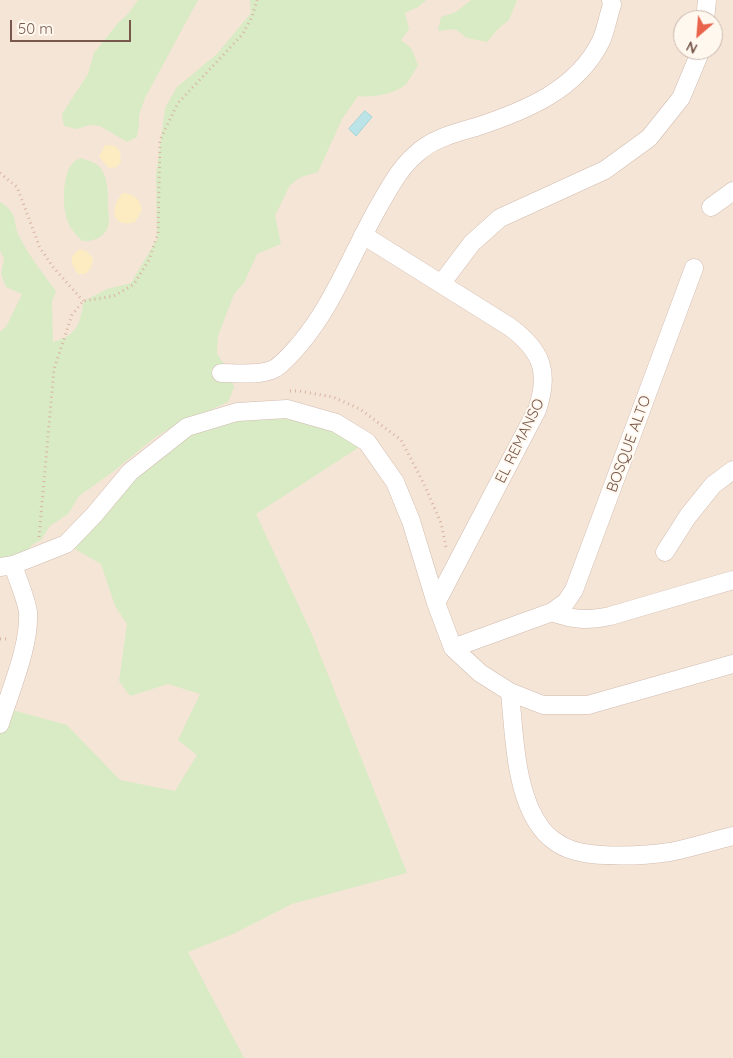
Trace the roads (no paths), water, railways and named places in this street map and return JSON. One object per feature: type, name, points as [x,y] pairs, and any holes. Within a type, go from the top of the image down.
[{"type":"street","points":[[221,373],[253,374],[273,369],[291,354],[312,330],[394,180],[415,154],[444,137],[518,112],[554,94],[581,71],[601,41],[612,5],[611,0]]},
{"type":"street","points":[[441,284],[472,243],[500,218],[605,170],[649,138],[680,98],[697,60]]},
{"type":"street","points":[[711,207],[733,191]]},
{"type":"street","name":"EL REMANSO","points":[[363,235],[526,338],[537,354],[543,372],[543,392],[537,410],[436,603]]},
{"type":"street","name":"BOSQUE ALTO","points":[[453,648],[552,612],[566,602],[574,590],[694,268]]},
{"type":"street","points":[[0,724],[26,643],[28,624],[28,610],[6,566],[66,544],[94,515],[130,472],[187,427],[237,412],[287,410],[336,423],[367,442],[395,482],[411,521],[436,603],[453,648],[480,673],[510,692],[543,705],[588,706],[733,664]]},
{"type":"street","points":[[664,552],[688,516],[713,486],[733,470]]},
{"type":"street","points":[[552,612],[571,618],[591,620],[733,580]]},
{"type":"street","points":[[510,692],[514,744],[525,796],[539,825],[554,841],[571,850],[594,854],[650,855],[672,852],[733,836]]},
{"type":"water","points":[[365,111],[372,117],[356,136],[349,129]]}]
